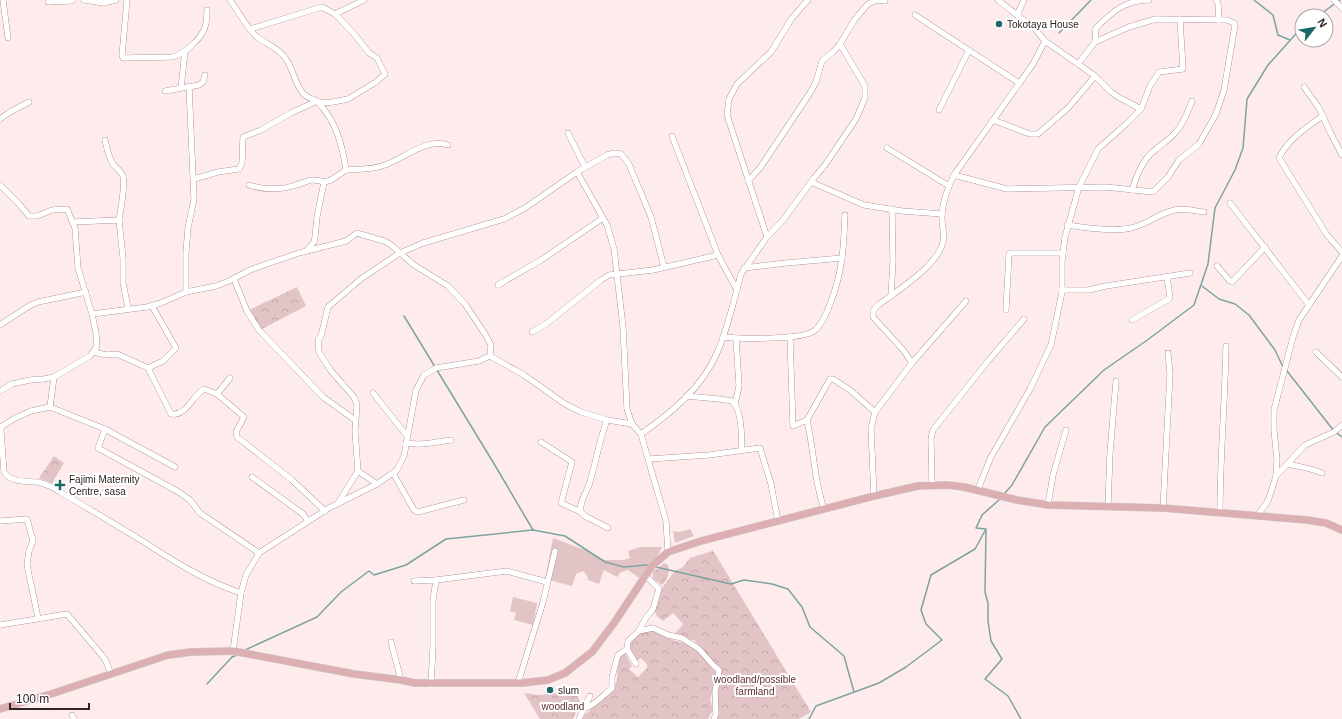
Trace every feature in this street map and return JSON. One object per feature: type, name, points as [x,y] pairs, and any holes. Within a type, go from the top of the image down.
[{"type":"main road","points":[[0,709],[173,654],[191,652],[233,651],[354,674],[415,683],[518,683],[548,680],[565,672],[592,652],[614,623],[652,566],[668,552],[701,541],[918,486],[964,487],[1017,500],[1048,505],[1163,508],[1307,520],[1326,524],[1342,530]]},
{"type":"street","points":[[3,0],[8,38]]},
{"type":"street","points":[[48,2],[71,2],[73,0]]},
{"type":"street","points":[[84,0],[104,3],[116,0]]},
{"type":"street","points":[[127,0],[122,55],[123,58],[172,57],[185,51],[202,35],[205,27],[207,10]]},
{"type":"street","points":[[230,0],[250,29],[257,37],[280,52],[291,67],[295,80],[302,92],[310,99],[322,102],[333,102],[348,99],[372,85],[385,74],[377,58],[369,52],[355,34],[335,14],[322,7],[250,29]]},
{"type":"street","points":[[767,237],[727,115],[729,98],[737,84],[771,52],[792,18],[808,0]]},
{"type":"street","points":[[748,181],[760,168],[810,94],[818,77],[822,61],[840,44],[856,19],[868,4],[877,0],[885,0]]},
{"type":"street","points":[[998,0],[1035,29],[1045,41],[1095,76],[1120,98],[1141,108]]},
{"type":"street","points":[[1017,15],[1024,0]]},
{"type":"street","points":[[1095,42],[1096,28],[1117,9],[1131,2],[1149,0]]},
{"type":"street","points":[[1216,0],[1218,3],[1219,20]]},
{"type":"street","points":[[1334,0],[1342,8]]},
{"type":"street","points":[[335,14],[361,1]]},
{"type":"street","points":[[915,15],[1019,83]]},
{"type":"street","points":[[954,175],[1007,189],[1105,187],[1153,192],[1158,189],[1168,178],[1179,160],[1199,144],[1216,114],[1224,90],[1236,27],[1234,23],[1227,20],[1156,19],[1128,27],[1095,42],[1078,64]]},
{"type":"street","points":[[978,490],[992,457],[1030,390],[1051,345],[1062,290],[1063,253],[1067,226],[1079,187],[1098,149],[1126,124],[1141,108],[1150,86],[1158,72],[1182,70],[1180,19]]},
{"type":"street","points":[[912,363],[904,351],[873,317],[873,311],[925,270],[936,256],[943,243],[944,234],[942,214],[949,186],[954,175],[1033,64],[1045,41]]},
{"type":"street","points":[[641,434],[666,416],[702,379],[717,353],[744,268],[825,165],[856,119],[865,98],[865,86],[840,44]]},
{"type":"street","points":[[939,110],[969,50]]},
{"type":"street","points":[[181,88],[185,51]]},
{"type":"street","points":[[165,91],[202,84],[205,75]]},
{"type":"street","points":[[993,120],[1030,134],[1038,134],[1068,108],[1095,76]]},
{"type":"street","points":[[186,292],[186,252],[188,228],[194,199],[189,86]]},
{"type":"street","points":[[1304,87],[1319,108],[1342,155]]},
{"type":"street","points":[[317,101],[330,117],[335,126],[346,170]]},
{"type":"street","points":[[194,179],[218,172],[239,169],[242,163],[243,137],[261,130],[291,113],[317,101]]},
{"type":"street","points":[[1132,190],[1138,172],[1144,162],[1150,154],[1176,132],[1192,101]]},
{"type":"street","points":[[0,120],[10,112],[29,102]]},
{"type":"street","points":[[1323,116],[1291,143],[1279,158],[1327,235],[1342,252]]},
{"type":"street","points":[[568,133],[585,167]]},
{"type":"street","points":[[672,136],[718,255],[737,290]]},
{"type":"street","points":[[105,140],[108,155],[112,163],[122,174],[123,178],[122,202],[119,220],[123,258],[123,283],[128,308]]},
{"type":"street","points":[[249,185],[265,189],[296,185],[312,179],[324,182],[331,180],[346,170],[378,167],[400,159],[418,149],[439,143],[448,145]]},
{"type":"street","points":[[887,148],[949,186]]},
{"type":"street","points":[[338,503],[358,471],[355,450],[355,420],[357,405],[354,397],[331,371],[319,352],[318,340],[321,336],[327,309],[362,278],[400,253],[423,243],[504,219],[525,208],[585,167],[614,152],[621,154],[629,164],[651,217],[664,267]]},
{"type":"street","points":[[577,172],[607,225],[614,249],[623,327],[625,398],[632,424],[641,434],[666,521],[668,552]]},
{"type":"street","points":[[307,251],[314,242],[324,182]]},
{"type":"street","points":[[811,182],[864,205],[942,214]]},
{"type":"street","points":[[0,185],[29,216],[37,216],[52,210],[67,209],[76,228],[78,268],[92,314],[97,346],[90,356],[54,377],[12,384],[0,391]]},
{"type":"street","points":[[1230,203],[1309,305]]},
{"type":"street","points":[[891,296],[893,261],[892,209]]},
{"type":"street","points":[[1067,226],[1100,229],[1130,228],[1147,223],[1172,210],[1179,209],[1204,212]]},
{"type":"street","points":[[723,337],[790,337],[807,334],[819,327],[827,312],[834,291],[842,258],[845,215]]},
{"type":"street","points":[[498,285],[541,260],[603,218]]},
{"type":"street","points":[[73,222],[119,220]]},
{"type":"street","points":[[92,314],[152,306],[170,300],[186,292],[216,286],[234,279],[252,269],[307,251],[346,241],[357,233],[384,241],[426,274],[448,286],[465,304],[488,339],[491,345],[490,356]]},
{"type":"street","points":[[315,237],[316,241],[325,246]]},
{"type":"street","points":[[1217,266],[1232,282],[1265,247]]},
{"type":"street","points":[[1006,310],[1010,253],[1063,253]]},
{"type":"street","points":[[532,332],[546,324],[600,280],[609,275],[653,270],[718,255]]},
{"type":"street","points":[[1257,516],[1268,501],[1276,476],[1277,460],[1274,410],[1293,336],[1299,320],[1342,256]]},
{"type":"street","points":[[744,268],[842,258]]},
{"type":"street","points":[[1062,290],[1094,290],[1106,286],[1190,273]]},
{"type":"street","points":[[1132,320],[1169,299],[1167,276]]},
{"type":"street","points":[[234,279],[247,311],[259,330],[323,397],[355,420]]},
{"type":"street","points":[[0,325],[29,306],[38,302],[86,292]]},
{"type":"street","points":[[874,496],[870,429],[875,412],[912,363],[966,301]]},
{"type":"street","points":[[148,368],[163,360],[176,348],[152,306]]},
{"type":"street","points":[[932,486],[931,439],[933,430],[988,361],[1024,319]]},
{"type":"street","points":[[790,337],[793,426],[807,420],[830,379],[833,379],[850,390],[875,412]]},
{"type":"street","points":[[736,338],[739,386],[735,404],[741,424],[742,450]]},
{"type":"street","points":[[1220,513],[1220,472],[1225,397],[1226,346]]},
{"type":"street","points":[[94,352],[106,355],[117,354],[148,368],[171,414],[180,413],[188,408],[199,392],[204,389],[217,394],[244,417],[236,432],[237,437],[292,480],[324,511]]},
{"type":"street","points":[[1316,352],[1342,377]]},
{"type":"street","points":[[1163,508],[1169,381],[1168,353]]},
{"type":"street","points":[[490,356],[524,375],[565,404],[581,412],[607,420],[632,424]]},
{"type":"street","points":[[233,651],[241,593],[246,575],[259,553],[324,511],[377,484],[393,473],[400,465],[406,443],[416,390],[424,375],[436,368],[479,362],[490,356]]},
{"type":"street","points":[[50,407],[54,377]]},
{"type":"street","points":[[217,394],[230,378]]},
{"type":"street","points":[[1108,506],[1110,453],[1116,381]]},
{"type":"street","points":[[373,393],[407,436]]},
{"type":"street","points":[[686,396],[719,398],[732,401],[735,404]]},
{"type":"street","points":[[175,467],[105,429],[50,407],[20,416],[1,427],[4,472],[6,476],[17,480],[39,482],[50,486],[188,570],[220,586],[241,593]]},
{"type":"street","points":[[580,512],[580,507],[589,485],[600,437],[607,420]]},
{"type":"street","points":[[807,420],[812,440],[818,488],[824,509]]},
{"type":"street","points":[[1276,476],[1305,445],[1334,432],[1342,425]]},
{"type":"street","points":[[105,429],[98,448],[182,494],[190,500],[200,513],[259,553]]},
{"type":"street","points":[[1048,505],[1053,475],[1066,430]]},
{"type":"street","points":[[406,443],[417,445],[452,440]]},
{"type":"street","points":[[541,442],[572,462],[561,503],[608,528]]},
{"type":"street","points":[[648,460],[709,455],[757,447],[761,449],[771,484],[778,521]]},
{"type":"street","points":[[1288,464],[1310,468],[1322,473]]},
{"type":"street","points":[[358,471],[377,484]]},
{"type":"street","points":[[393,473],[414,510],[418,512],[464,500]]},
{"type":"street","points":[[252,477],[303,514],[308,521]]},
{"type":"street","points":[[0,521],[27,519],[32,541],[27,565],[38,618]]},
{"type":"street","points":[[518,683],[543,602],[554,551]]},
{"type":"street","points":[[414,581],[436,580],[507,571],[548,582]]},
{"type":"street","points":[[636,664],[627,649],[628,642],[639,631],[645,619],[653,609],[659,589],[646,576]]},
{"type":"street","points":[[430,684],[433,647],[433,606],[436,580]]},
{"type":"street","points":[[0,625],[67,614],[105,658],[111,674]]},
{"type":"street","points":[[639,631],[653,628],[668,635],[682,638],[699,649],[713,666],[719,670],[715,692],[716,714],[714,719]]},
{"type":"street","points":[[391,642],[400,680]]},
{"type":"street","points":[[585,708],[592,706],[601,696],[612,688],[612,677],[618,655],[627,649]]},
{"type":"street","points":[[580,719],[590,696]]},
{"type":"green space","points":[[297,287],[306,306],[260,330],[249,310]]},
{"type":"green space","points":[[54,456],[64,463],[52,483],[39,478]]},
{"type":"green space","points":[[690,529],[694,536],[675,543],[673,531],[679,532]]},
{"type":"green space","points":[[553,538],[590,552],[604,560],[623,560],[630,558],[628,551],[640,547],[662,547],[657,557],[639,578],[628,570],[621,572],[617,577],[604,570],[599,584],[588,580],[583,571],[576,574],[572,586],[545,579]]},
{"type":"green space","name":"woodland/possible farmland","points":[[712,549],[811,712],[799,719],[712,719],[717,707],[716,695],[721,681],[719,669],[694,640],[681,639],[674,635],[683,624],[673,613],[663,621],[657,616],[653,609],[661,589],[675,571],[683,567],[690,558],[712,551]]},
{"type":"green space","points":[[664,563],[668,565],[669,573],[662,585],[653,579],[653,572]]},
{"type":"green space","points":[[513,597],[537,603],[533,625],[514,620],[516,613],[510,611]]},
{"type":"green space","name":"woodland/possible farmland","points":[[649,629],[676,641],[694,645],[717,674],[716,683],[710,699],[713,710],[708,719],[581,719],[617,681],[618,659],[625,653],[632,666],[629,669],[638,677],[647,668],[647,664],[641,658],[636,662],[628,650],[636,637]]},
{"type":"green space","name":"woodland","points":[[572,685],[580,702],[573,719],[540,719],[524,693],[538,695],[561,693]]},
{"type":"waterway","points":[[1059,33],[1091,0]]},
{"type":"waterway","points":[[1254,0],[1273,15],[1278,35],[1290,40]]},
{"type":"waterway","points":[[1329,8],[1340,0]]},
{"type":"waterway","points":[[1004,494],[1012,485],[1045,427],[1104,370],[1194,305],[1208,264],[1215,208],[1235,170],[1243,148],[1247,99],[1268,65],[1294,36]]},
{"type":"waterway","points":[[1202,286],[1219,299],[1235,304],[1249,315],[1275,350],[1283,367]]},
{"type":"waterway","points":[[404,316],[533,530]]},
{"type":"waterway","points":[[1287,371],[1334,431],[1342,437]]},
{"type":"waterway","points":[[809,719],[816,706],[879,683],[906,667],[942,640],[926,624],[921,610],[931,575],[975,549],[986,529],[976,528],[982,515],[1000,499]]},
{"type":"waterway","points":[[245,650],[317,617],[341,592],[369,571],[374,575],[406,565],[446,539],[533,530],[565,536],[605,562],[624,567],[650,566]]},
{"type":"waterway","points":[[986,530],[985,592],[988,603],[988,621],[991,641],[1002,659],[985,679],[1008,696],[1021,719]]},
{"type":"waterway","points":[[656,567],[731,584],[744,580],[772,584],[788,589],[802,607],[810,627],[844,656],[854,692]]},
{"type":"waterway","points":[[207,684],[232,657],[237,655]]},
{"type":"place","name":"Tokotaya House","points":[[999,24]]},
{"type":"place","name":"Fajimi Maternity Centre, sasa","points":[[60,485]]},
{"type":"place","name":"slum","points":[[550,690]]}]
